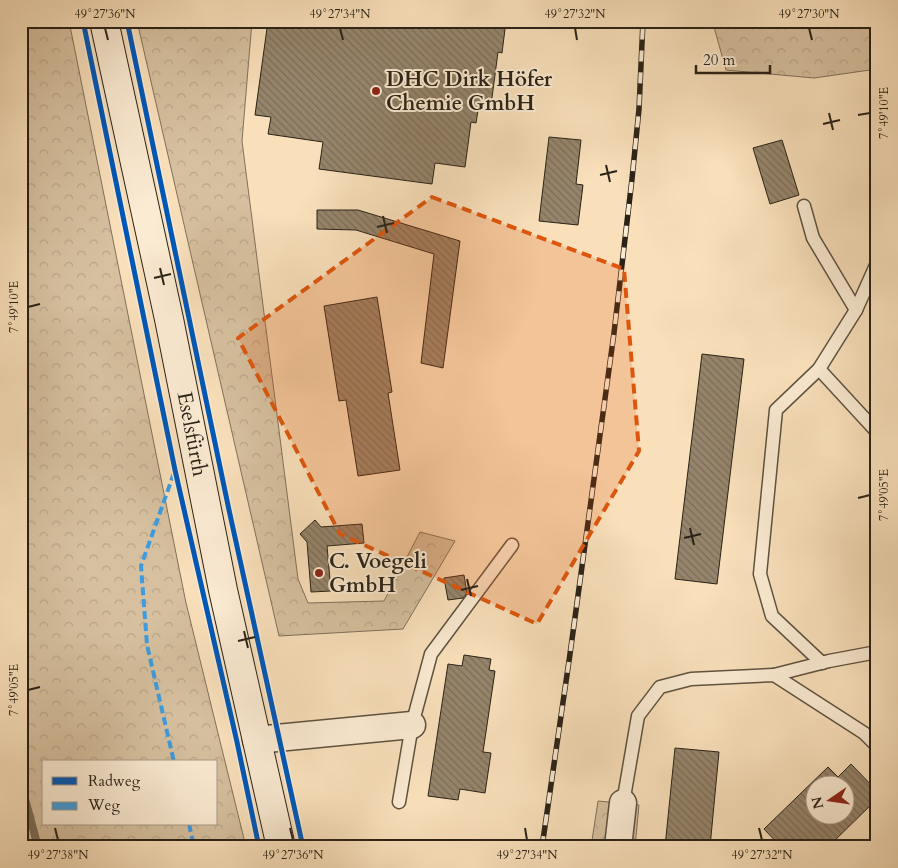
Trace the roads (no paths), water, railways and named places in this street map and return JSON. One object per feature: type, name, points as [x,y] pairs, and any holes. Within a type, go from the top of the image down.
[{"type":"main road","name":"Eselsfürth","points":[[104,21],[166,310],[223,590],[281,847]]},
{"type":"street","points":[[256,740],[412,725]]},
{"type":"street","points":[[618,847],[623,803]]},
{"type":"lane","points":[[804,206],[813,238],[856,310]]},
{"type":"lane","points":[[822,663],[772,616],[760,574],[776,410],[819,369],[856,310],[877,263]]},
{"type":"lane","points":[[819,369],[877,432]]},
{"type":"lane","points":[[399,802],[412,725],[431,654],[512,546]]},
{"type":"lane","points":[[623,803],[638,716],[660,687],[691,679],[774,675],[822,663],[876,653]]},
{"type":"lane","points":[[774,675],[864,733],[877,746]]},
{"type":"waterway","points":[[21,784],[38,847]]},
{"type":"railway","points":[[542,847],[614,333],[639,109],[643,21]]},
{"type":"place","name":"DHC Dirk Höfer Chemie GmbH","points":[[376,91]]},
{"type":"place","name":"C. Voegeli GmbH","points":[[319,573]]}]
